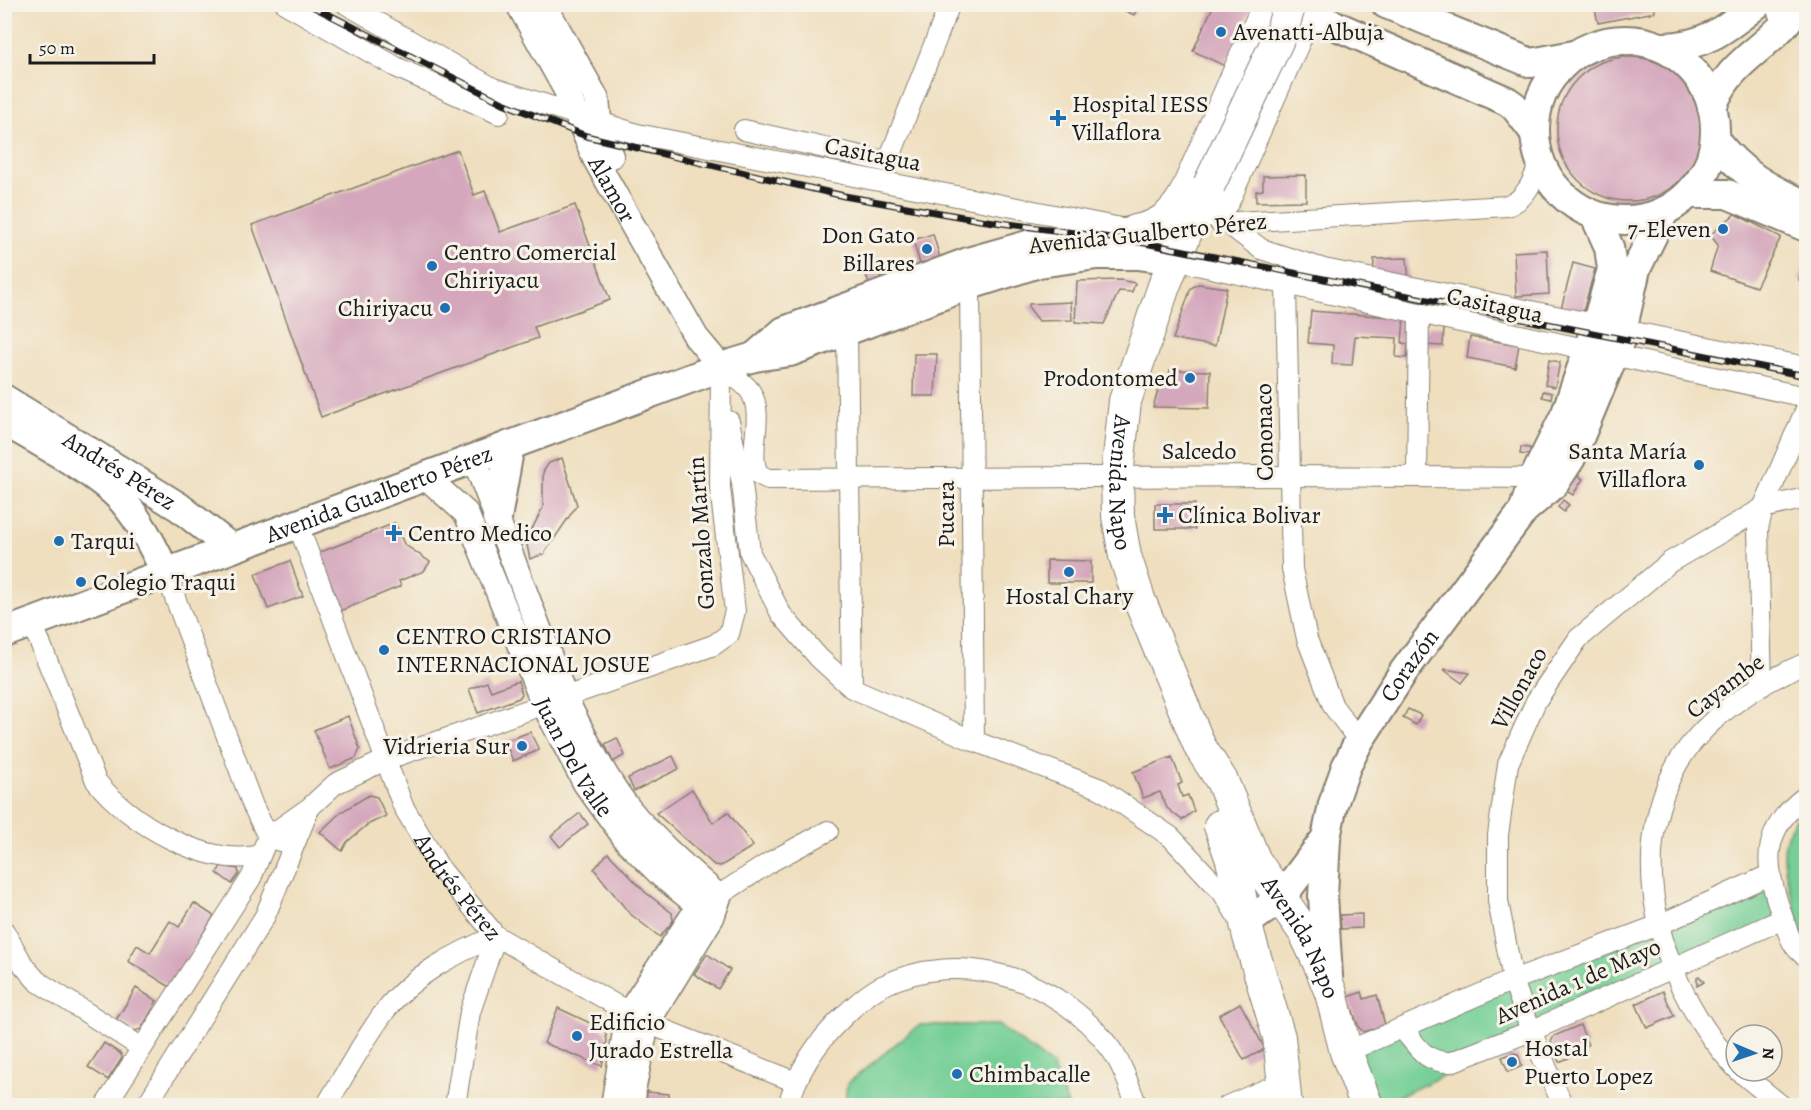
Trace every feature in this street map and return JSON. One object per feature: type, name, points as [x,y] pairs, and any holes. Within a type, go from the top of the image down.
[{"type":"main road","name":"Avenida Napo","points":[[1269,4],[1143,343],[1125,401],[1117,477],[1118,516],[1125,556],[1139,599],[1200,747],[1222,781],[1255,861],[1305,933],[1331,993],[1346,1052],[1367,1106]]},
{"type":"main road","points":[[1386,4],[1531,63],[1574,55]]},
{"type":"main road","points":[[1136,231],[1152,228],[1166,220],[1177,209],[1194,205],[1281,33],[1298,7],[1507,101],[1514,106],[1535,133]]},
{"type":"main road","points":[[1661,46],[1679,57],[1694,71],[1705,88],[1712,107],[1715,140],[1707,169],[1690,194],[1664,212],[1642,220],[1618,221],[1595,216],[1569,202],[1557,190],[1540,162],[1535,133],[1540,97],[1560,66],[1574,55],[1595,44],[1617,39],[1639,40],[1661,46],[1676,47],[1705,41],[1774,11]]},
{"type":"main road","points":[[1712,107],[1718,91],[1774,11]]},
{"type":"main road","points":[[1715,140],[1733,162],[1751,176],[1772,190],[1806,205]]},
{"type":"main road","points":[[1690,194],[1727,194],[1806,227]]},
{"type":"main road","name":"Corazón","points":[[1524,510],[1534,478],[1605,341],[1636,268],[1664,212]]},
{"type":"main road","name":"Corazón","points":[[1331,993],[1324,922],[1326,838],[1339,786],[1359,741],[1404,670],[1524,510],[1554,484],[1570,458],[1605,341],[1612,262],[1609,247],[1595,216]]},
{"type":"main road","name":"Avenida Gualberto Pérez","points":[[754,357],[784,331],[968,262],[1035,243],[1136,231]]},
{"type":"main road","name":"Avenida Gualberto Pérez","points":[[4,633],[165,571],[298,525],[722,367],[754,357],[790,352],[847,333],[970,285],[1039,263],[1097,255],[1138,255],[1174,260]]},
{"type":"main road","name":"Andrés Pérez","points":[[4,399],[179,507],[231,548]]},
{"type":"main road","name":"Andrés Pérez","points":[[4,421],[75,465],[122,500],[142,527],[165,571]]},
{"type":"main road","points":[[497,518],[510,445]]},
{"type":"main road","name":"Avenida Napo","points":[[1200,747],[1207,786],[1232,860],[1247,930],[1279,1037],[1284,1094]]},
{"type":"main road","name":"Corazón","points":[[1247,930],[1280,899],[1326,838]]},
{"type":"street","points":[[286,4],[396,67],[499,114]]},
{"type":"street","name":"Casitagua","points":[[346,4],[493,88],[637,134],[1136,231]]},
{"type":"street","name":"Alamor","points":[[518,4],[601,139],[710,330],[722,367]]},
{"type":"street","name":"Alamor","points":[[544,4],[597,99],[589,120]]},
{"type":"street","points":[[744,130],[888,162],[950,4]]},
{"type":"street","points":[[1774,11],[1806,11]]},
{"type":"street","name":"Avenida Gualberto Pérez","points":[[1194,205],[1226,222],[1507,206],[1514,204],[1529,188],[1540,162]]},
{"type":"street","name":"Casitagua","points":[[1226,222],[1261,249],[1324,269],[1605,341],[1806,397]]},
{"type":"street","name":"Casitagua","points":[[1174,260],[1419,315],[1806,367]]},
{"type":"street","name":"Pucara","points":[[970,285],[974,741]]},
{"type":"street","name":"Cononaco","points":[[1286,286],[1292,569],[1307,639],[1333,706],[1359,741]]},
{"type":"street","points":[[1417,477],[1419,315]]},
{"type":"street","points":[[847,333],[852,688]]},
{"type":"street","points":[[722,367],[729,424],[742,483],[750,553],[781,614],[819,658],[852,688],[974,741],[1101,789],[1171,837],[1223,893],[1247,930]]},
{"type":"street","name":"Salcedo","points":[[722,367],[750,391],[756,406],[754,463],[758,474],[768,478],[1291,476],[1534,478]]},
{"type":"street","name":"Gonzalo Martín","points":[[268,837],[309,808],[335,784],[385,760],[714,645],[729,634],[735,611],[720,488],[722,367]]},
{"type":"street","points":[[1762,686],[1758,529],[1763,508],[1806,409]]},
{"type":"street","name":"Juan Del Valle","points":[[474,458],[497,518],[555,700],[585,783],[610,819],[662,876],[710,906]]},
{"type":"street","name":"Juan Del Valle","points":[[426,477],[466,513],[555,700]]},
{"type":"street","name":"Villonaco","points":[[1563,1106],[1531,1031],[1513,980],[1498,901],[1498,835],[1508,764],[1536,701],[1578,639],[1670,562],[1763,508],[1806,498]]},
{"type":"street","name":"Andrés Pérez","points":[[298,525],[403,806],[439,867],[496,936],[637,1018],[796,1082]]},
{"type":"street","points":[[165,571],[253,806],[268,837],[282,841],[296,836]]},
{"type":"street","points":[[32,623],[96,781],[109,798],[148,828],[173,840],[230,857],[247,859],[260,855]]},
{"type":"street","name":"Cayambe","points":[[1724,1051],[1684,998],[1672,968],[1659,925],[1654,897],[1654,839],[1672,774],[1692,744],[1716,719],[1762,686],[1806,663]]},
{"type":"street","points":[[1806,796],[1780,820],[1769,854],[1768,875],[1792,944],[1806,956]]},
{"type":"street","name":"Gonzalo Martín","points":[[147,1106],[265,916],[309,808]]},
{"type":"street","points":[[613,1106],[637,1018],[710,906],[772,861],[828,831]]},
{"type":"street","points":[[105,1106],[251,878],[268,837]]},
{"type":"street","name":"Avenida 1 de Mayo","points":[[1346,1052],[1513,980],[1659,925],[1768,875]]},
{"type":"street","name":"Avenida 1 de Mayo","points":[[1402,1028],[1425,1056],[1437,1063],[1451,1062],[1531,1031],[1783,919]]},
{"type":"street","points":[[4,931],[24,966],[37,981],[142,1048]]},
{"type":"street","points":[[326,1106],[386,1009],[421,977],[457,953],[496,936]]},
{"type":"street","points":[[455,1106],[470,1012],[496,936]]},
{"type":"street","points":[[788,1106],[796,1082],[812,1054],[832,1029],[880,987],[910,975],[938,969],[969,968],[1023,980],[1048,993],[1075,1012],[1109,1047],[1120,1064],[1137,1106]]},
{"type":"street","points":[[633,1106],[637,1018]]},
{"type":"street","name":"Cayambe","points":[[1755,1083],[1782,1106]]},
{"type":"street","points":[[1227,1106],[1284,1094]]},
{"type":"green space","points":[[1806,809],[1806,937],[1801,933],[1788,884],[1784,852],[1793,822]]},
{"type":"green space","points":[[1769,875],[1783,919],[1382,1104],[1346,1052]]},
{"type":"green space","name":"Chimbacalle","points":[[919,1025],[998,1025],[1052,1065],[1068,1105],[845,1105],[847,1084]]},
{"type":"building","points":[[1111,4],[1139,4],[1134,15]]},
{"type":"building","name":"Avenatti-Albuja","points":[[1214,4],[1250,4],[1249,13],[1225,66],[1193,51]]},
{"type":"building","points":[[1594,4],[1654,4],[1655,12],[1598,23]]},
{"type":"building","points":[[1629,57],[1657,62],[1680,78],[1696,101],[1701,129],[1696,157],[1680,180],[1657,196],[1629,201],[1601,196],[1578,180],[1562,157],[1557,129],[1562,101],[1578,78],[1601,62]]},
{"type":"building","name":"Centro Comercial Chiriyacu","points":[[458,150],[474,195],[485,191],[500,232],[575,205],[610,300],[534,327],[538,338],[321,417],[252,225]]},
{"type":"building","points":[[1306,175],[1306,201],[1256,202],[1256,191],[1263,190],[1263,176]]},
{"type":"building","points":[[1735,214],[1781,237],[1756,287],[1710,271],[1718,245],[1710,235]]},
{"type":"building","name":"Don Gato Billares","points":[[933,234],[940,258],[920,264],[913,240]]},
{"type":"building","points":[[1547,250],[1549,294],[1516,296],[1514,252]]},
{"type":"building","points":[[872,256],[881,280],[869,284],[861,260]]},
{"type":"building","points":[[1407,258],[1409,282],[1373,277],[1374,259]]},
{"type":"building","points":[[1573,263],[1595,269],[1582,315],[1561,309]]},
{"type":"building","points":[[1806,263],[1806,284],[1799,280]]},
{"type":"building","points":[[1120,280],[1135,283],[1132,292],[1119,291],[1104,324],[1075,322],[1077,281]]},
{"type":"building","points":[[1198,284],[1227,288],[1215,346],[1173,339],[1191,288]]},
{"type":"building","points":[[1071,302],[1072,320],[1039,321],[1029,308],[1029,304]]},
{"type":"building","points":[[1311,311],[1404,318],[1402,343],[1408,344],[1407,358],[1396,357],[1397,338],[1355,336],[1352,365],[1332,364],[1333,345],[1308,343]]},
{"type":"building","points":[[1430,326],[1444,327],[1443,346],[1423,345],[1424,332]]},
{"type":"building","points":[[1470,337],[1519,345],[1515,367],[1467,358]]},
{"type":"building","points":[[914,354],[937,354],[935,396],[913,396]]},
{"type":"building","points":[[1549,360],[1560,362],[1555,387],[1545,385]]},
{"type":"building","points":[[1170,370],[1210,371],[1209,408],[1153,407],[1160,384],[1169,385]]},
{"type":"building","points":[[1543,391],[1552,393],[1551,399],[1542,397]]},
{"type":"building","points":[[1521,447],[1530,448],[1530,455],[1520,454]]},
{"type":"building","points":[[562,458],[577,505],[544,554],[530,559],[525,536],[533,527],[543,507],[543,472],[549,463]]},
{"type":"building","points":[[1575,474],[1583,479],[1573,495],[1566,491]]},
{"type":"building","points":[[1563,500],[1569,505],[1564,512],[1558,507]]},
{"type":"building","points":[[1155,504],[1195,504],[1195,529],[1155,529]]},
{"type":"building","points":[[395,523],[404,544],[430,562],[424,571],[399,581],[401,586],[340,611],[318,553]]},
{"type":"building","name":"Hostal Chary","points":[[1047,560],[1091,561],[1091,583],[1047,583]]},
{"type":"building","points":[[290,561],[303,596],[268,609],[255,574]]},
{"type":"building","points":[[1443,669],[1470,673],[1462,683]]},
{"type":"building","points":[[518,681],[522,694],[519,698],[478,713],[469,689],[487,682],[491,691]]},
{"type":"building","points":[[1408,709],[1421,715],[1416,725],[1403,718]]},
{"type":"building","points":[[348,716],[360,749],[356,758],[330,769],[314,730]]},
{"type":"building","name":"Vidrieria Sur","points":[[530,732],[539,750],[513,761],[505,741]]},
{"type":"building","points":[[617,738],[625,755],[613,762],[605,744]]},
{"type":"building","points":[[673,756],[679,769],[634,791],[628,778]]},
{"type":"building","points":[[1172,757],[1182,783],[1178,785],[1182,797],[1188,795],[1194,811],[1182,820],[1167,808],[1160,792],[1143,798],[1133,772]]},
{"type":"building","points":[[692,789],[713,823],[728,812],[753,846],[721,866],[714,865],[656,813]]},
{"type":"building","points":[[369,795],[377,797],[386,816],[367,825],[347,842],[342,851],[320,832],[341,812]]},
{"type":"building","points":[[580,813],[588,824],[560,847],[551,836]]},
{"type":"building","points":[[608,853],[645,892],[672,913],[673,921],[660,937],[629,913],[594,869]]},
{"type":"building","points":[[221,866],[238,869],[239,874],[232,884],[217,873]]},
{"type":"building","points":[[194,903],[214,916],[170,987],[128,961],[137,945],[150,953],[170,921],[179,927]]},
{"type":"building","points":[[1362,914],[1362,928],[1341,929],[1340,915]]},
{"type":"building","points":[[707,954],[730,970],[718,989],[694,974]]},
{"type":"building","points":[[1699,976],[1704,982],[1697,986],[1697,977]]},
{"type":"building","points":[[136,988],[157,1001],[141,1029],[135,1031],[116,1020]]},
{"type":"building","points":[[1663,991],[1674,1016],[1647,1028],[1636,1004]]},
{"type":"building","points":[[1362,992],[1364,999],[1377,995],[1385,1025],[1364,1032],[1359,1028],[1348,997]]},
{"type":"building","points":[[1240,1003],[1265,1049],[1244,1060],[1219,1015]]},
{"type":"building","name":"Edificio Jurado Estrella","points":[[558,1008],[605,1030],[607,1041],[602,1066],[544,1043]]},
{"type":"building","points":[[1580,1025],[1588,1045],[1577,1050],[1578,1054],[1559,1062],[1551,1042],[1554,1036]]},
{"type":"building","points":[[104,1043],[121,1054],[122,1058],[108,1080],[88,1067]]},
{"type":"building","name":"Hostal Puerto Lopez","points":[[1518,1054],[1522,1066],[1508,1072],[1502,1057]]},
{"type":"building","points":[[647,1092],[669,1094],[668,1106],[646,1106]]},
{"type":"railway","points":[[308,4],[503,103],[586,136],[844,196],[980,220],[1140,242],[1806,376]]},
{"type":"place","name":"Avenatti-Albuja","points":[[1221,32]]},
{"type":"place","name":"Hospital IESS Villaflora","points":[[1058,118]]},
{"type":"place","name":"7-Eleven","points":[[1723,229]]},
{"type":"place","name":"Don Gato Billares","points":[[927,249]]},
{"type":"place","name":"Centro Comercial Chiriyacu","points":[[432,266]]},
{"type":"place","name":"Chiriyacu","points":[[445,308]]},
{"type":"place","name":"Prodontomed","points":[[1190,378]]},
{"type":"place","name":"Santa María Villaflora","points":[[1699,465]]},
{"type":"place","name":"Clínica Bolivar","points":[[1165,515]]},
{"type":"place","name":"Centro Medico","points":[[394,533]]},
{"type":"place","name":"Tarqui","points":[[59,541]]},
{"type":"place","name":"Hostal Chary","points":[[1069,572]]},
{"type":"place","name":"Colegio Traqui","points":[[81,582]]},
{"type":"place","name":"CENTRO CRISTIANO INTERNACIONAL JOSUE","points":[[384,650]]},
{"type":"place","name":"Vidrieria Sur","points":[[522,746]]},
{"type":"place","name":"Edificio Jurado Estrella","points":[[577,1036]]},
{"type":"place","name":"Hostal Puerto Lopez","points":[[1512,1062]]},
{"type":"place","name":"Chimbacalle","points":[[957,1074]]}]
